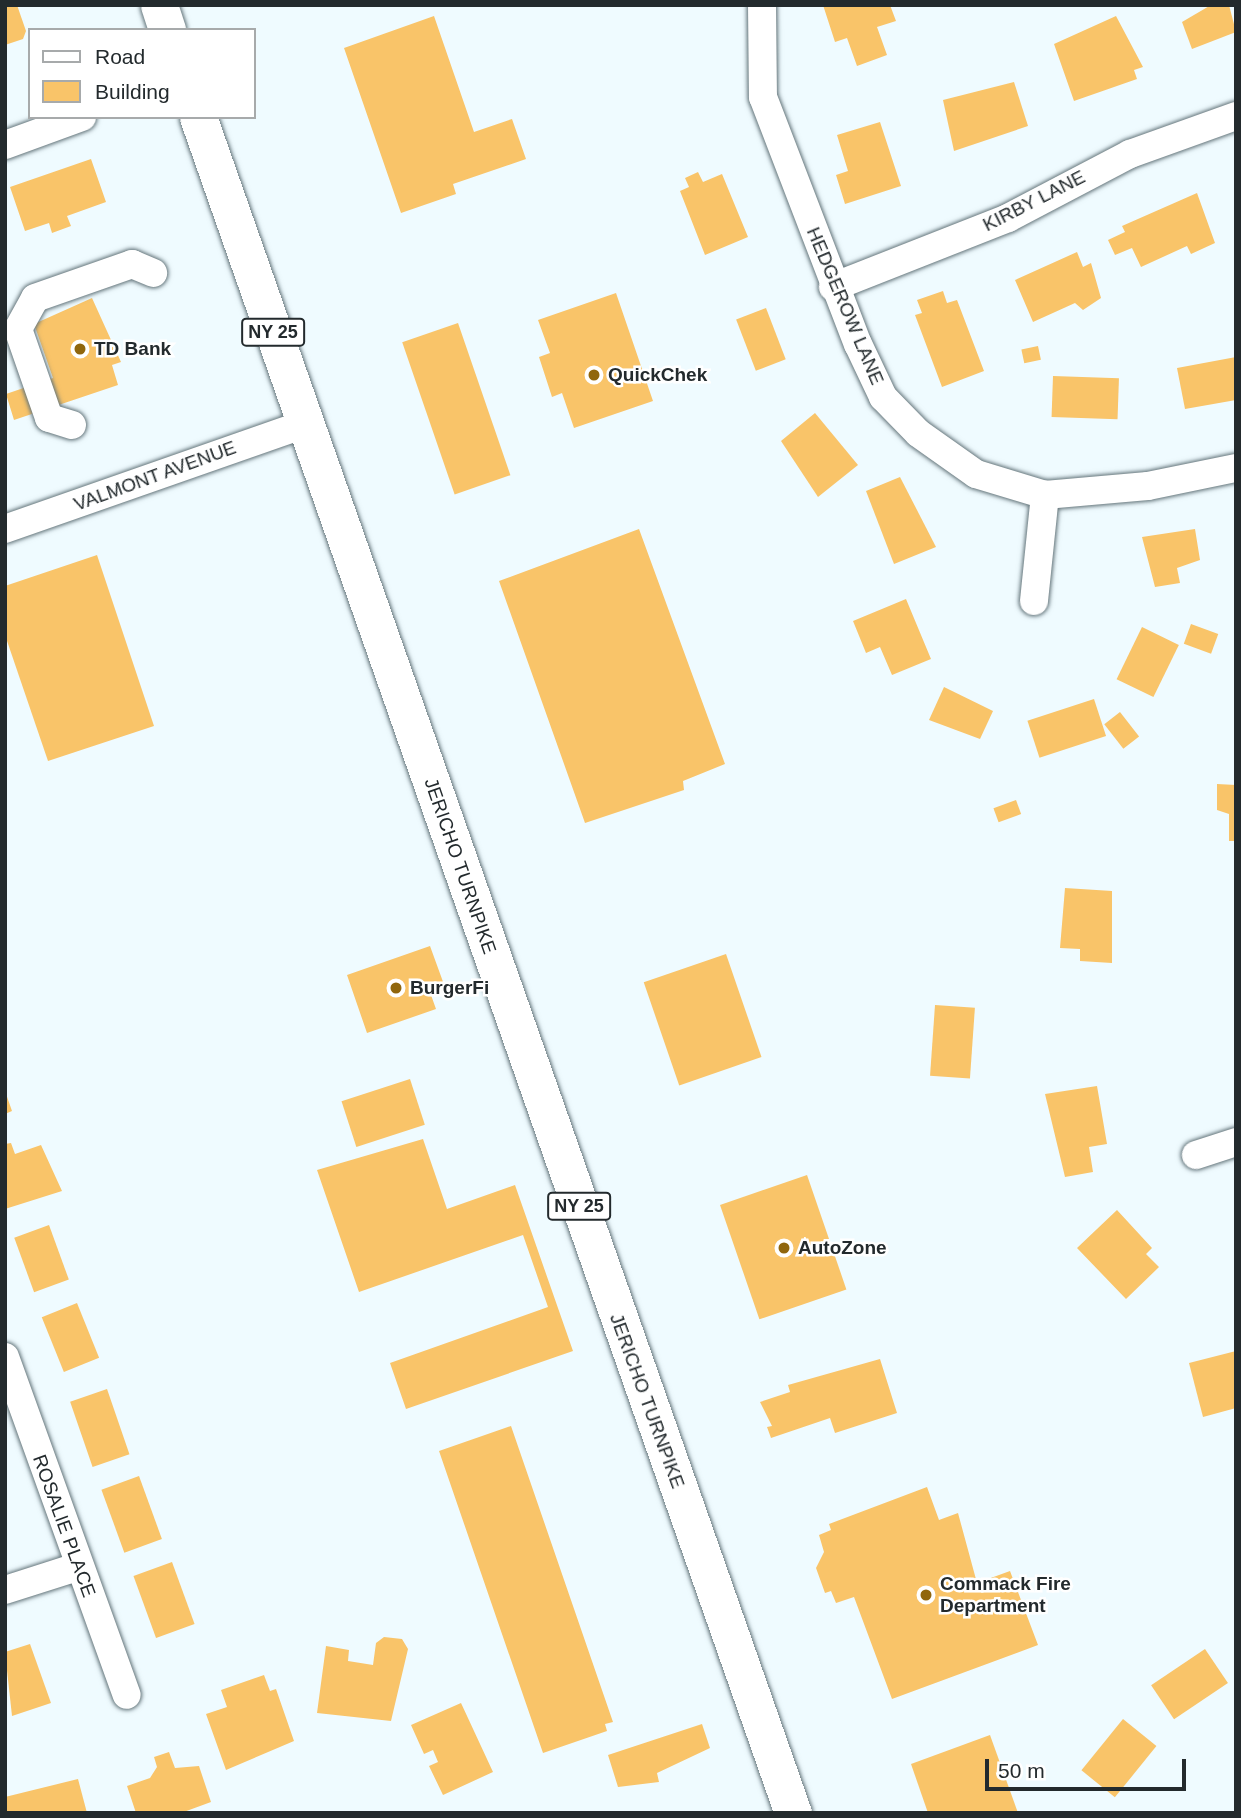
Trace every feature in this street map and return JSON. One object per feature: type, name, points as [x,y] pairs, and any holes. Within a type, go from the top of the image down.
[{"type":"main road","points":[[159,5],[166,28]]},
{"type":"main road","name":"JERICHO TURNPIKE","points":[[199,119],[793,1813]]},
{"type":"street","name":"HEDGEROW LANE","points":[[762,5],[763,97],[833,287],[883,397],[918,433],[976,474],[1045,495],[1148,486],[1236,468]]},
{"type":"street","name":"KIRBY LANE","points":[[833,287],[1008,218],[1130,154],[1236,116]]},
{"type":"street","points":[[5,145],[76,119]]},
{"type":"street","points":[[72,425],[49,418],[18,329],[35,298],[132,264],[153,272]]},
{"type":"street","name":"VALMONT AVENUE","points":[[5,529],[305,424]]},
{"type":"street","points":[[1034,601],[1045,495]]},
{"type":"street","points":[[1196,1155],[1236,1142]]},
{"type":"street","name":"ROSALIE PLACE","points":[[5,1357],[78,1567],[127,1695]]},
{"type":"street","points":[[5,1590],[78,1567]]},
{"type":"building","points":[[5,5],[17,5],[26,31],[23,39],[5,45]]},
{"type":"building","points":[[823,5],[890,5],[896,21],[877,27],[887,55],[857,66],[847,38],[835,42]]},
{"type":"building","points":[[1211,5],[1229,5],[1236,32],[1192,49],[1182,22]]},
{"type":"building","points":[[434,16],[474,132],[512,119],[526,159],[453,184],[456,194],[401,213],[344,48]]},
{"type":"building","points":[[1116,16],[1143,67],[1134,70],[1137,79],[1074,101],[1054,44]]},
{"type":"building","points":[[1014,82],[1028,126],[954,151],[943,100]]},
{"type":"building","points":[[880,122],[901,186],[845,204],[836,175],[848,171],[837,135]]},
{"type":"building","points":[[91,159],[106,202],[67,216],[71,226],[52,233],[49,223],[25,231],[10,187]]},
{"type":"building","points":[[698,172],[703,182],[722,174],[748,237],[705,255],[680,191],[689,187],[685,178]]},
{"type":"building","points":[[1197,193],[1215,243],[1191,254],[1187,246],[1141,267],[1132,248],[1115,255],[1108,240],[1125,232],[1122,226]]},
{"type":"building","points":[[1077,252],[1083,267],[1091,263],[1101,298],[1083,310],[1075,303],[1033,322],[1015,280]]},
{"type":"building","points":[[943,291],[947,303],[957,300],[984,371],[942,387],[915,315],[922,313],[917,300]]},
{"type":"building","name":"QuickChek","points":[[616,293],[653,401],[574,428],[562,393],[552,397],[539,357],[550,353],[538,320]]},
{"type":"building","name":"TD Bank","points":[[92,298],[121,362],[112,365],[118,385],[14,420],[6,394],[53,378],[34,324]]},
{"type":"building","points":[[766,308],[786,359],[756,371],[736,319]]},
{"type":"building","points":[[458,323],[510,475],[455,494],[402,342]]},
{"type":"building","points":[[1038,346],[1041,360],[1024,363],[1021,350]]},
{"type":"building","points":[[1236,357],[1236,400],[1185,409],[1177,368]]},
{"type":"building","points":[[1053,376],[1119,378],[1118,419],[1052,417]]},
{"type":"building","points":[[815,413],[858,465],[818,497],[781,441]]},
{"type":"building","points":[[900,477],[936,547],[894,564],[866,491]]},
{"type":"building","points":[[639,529],[725,764],[683,781],[684,790],[585,823],[499,581]]},
{"type":"building","points":[[1195,529],[1200,560],[1177,568],[1180,583],[1155,587],[1142,537]]},
{"type":"building","points":[[97,555],[154,726],[48,761],[5,635],[5,586]]},
{"type":"building","points":[[906,599],[931,659],[892,675],[880,647],[866,653],[853,621]]},
{"type":"building","points":[[1191,624],[1218,634],[1211,654],[1184,644]]},
{"type":"building","points":[[1142,627],[1179,645],[1153,697],[1117,679]]},
{"type":"building","points":[[944,687],[993,711],[980,739],[929,720]]},
{"type":"building","points":[[1094,699],[1106,736],[1039,758],[1027,721]]},
{"type":"building","points":[[1120,712],[1139,736],[1123,749],[1104,724]]},
{"type":"building","points":[[1217,784],[1236,785],[1236,841],[1229,841],[1229,814],[1217,810]]},
{"type":"building","points":[[1016,800],[1021,814],[999,822],[993,808]]},
{"type":"building","points":[[1065,888],[1112,891],[1112,963],[1080,961],[1080,949],[1060,948]]},
{"type":"building","points":[[430,946],[446,990],[431,995],[436,1009],[367,1033],[347,975]]},
{"type":"building","points":[[726,954],[761,1057],[679,1085],[644,982]]},
{"type":"building","points":[[935,1005],[975,1008],[970,1079],[930,1076]]},
{"type":"building","points":[[410,1079],[425,1125],[356,1147],[342,1101]]},
{"type":"building","points":[[1097,1086],[1107,1144],[1089,1147],[1093,1172],[1065,1177],[1045,1094]]},
{"type":"building","points":[[5,1091],[12,1111],[5,1114]]},
{"type":"building","points":[[423,1139],[447,1209],[515,1185],[573,1351],[406,1409],[390,1363],[548,1307],[523,1235],[359,1292],[317,1170]]},
{"type":"building","points":[[11,1143],[15,1154],[41,1145],[62,1191],[5,1209],[5,1144]]},
{"type":"building","name":"AutoZone","points":[[807,1175],[846,1289],[759,1319],[720,1205]]},
{"type":"building","points":[[1117,1210],[1152,1248],[1146,1254],[1159,1267],[1126,1299],[1077,1248]]},
{"type":"building","points":[[49,1225],[69,1280],[34,1292],[14,1238]]},
{"type":"building","points":[[77,1303],[99,1358],[64,1372],[42,1317]]},
{"type":"building","points":[[1236,1351],[1236,1408],[1203,1417],[1189,1363]]},
{"type":"building","points":[[880,1359],[897,1413],[835,1433],[830,1418],[771,1438],[767,1427],[772,1426],[760,1402],[790,1392],[788,1385]]},
{"type":"building","points":[[107,1389],[129,1454],[93,1467],[70,1402]]},
{"type":"building","points":[[511,1426],[613,1722],[605,1724],[607,1731],[543,1753],[439,1451]]},
{"type":"building","points":[[139,1476],[162,1539],[124,1553],[101,1490]]},
{"type":"building","name":"Commack Fire Department","points":[[927,1487],[939,1520],[958,1513],[977,1583],[1010,1571],[1038,1645],[892,1699],[854,1597],[836,1603],[831,1591],[825,1593],[816,1568],[824,1552],[819,1535],[831,1530],[829,1524]]},
{"type":"building","points":[[172,1562],[195,1624],[156,1638],[133,1576]]},
{"type":"building","points":[[384,1637],[402,1639],[408,1649],[391,1721],[317,1713],[326,1646],[349,1650],[348,1661],[373,1665],[376,1643]]},
{"type":"building","points":[[30,1644],[51,1703],[12,1716],[5,1652]]},
{"type":"building","points":[[1205,1649],[1228,1683],[1174,1719],[1151,1685]]},
{"type":"building","points":[[264,1675],[270,1691],[276,1689],[294,1741],[226,1770],[206,1714],[227,1707],[221,1690]]},
{"type":"building","points":[[461,1703],[493,1772],[443,1795],[429,1766],[438,1762],[433,1750],[424,1754],[411,1725]]},
{"type":"building","points":[[1123,1719],[1156,1746],[1115,1797],[1081,1770]]},
{"type":"building","points":[[702,1724],[710,1748],[657,1773],[659,1782],[618,1787],[608,1755]]},
{"type":"building","points":[[990,1735],[1018,1813],[928,1813],[911,1764]]},
{"type":"building","points":[[169,1752],[175,1768],[199,1766],[211,1802],[181,1813],[136,1813],[127,1786],[150,1778],[157,1767],[154,1757]]},
{"type":"building","points":[[78,1779],[87,1813],[5,1813],[5,1797]]},
{"type":"place","name":"TD Bank","points":[[80,349]]},
{"type":"place","name":"QuickChek","points":[[594,375]]},
{"type":"place","name":"BurgerFi","points":[[396,988]]},
{"type":"place","name":"AutoZone","points":[[784,1248]]},
{"type":"place","name":"Commack Fire Department","points":[[926,1595]]}]
